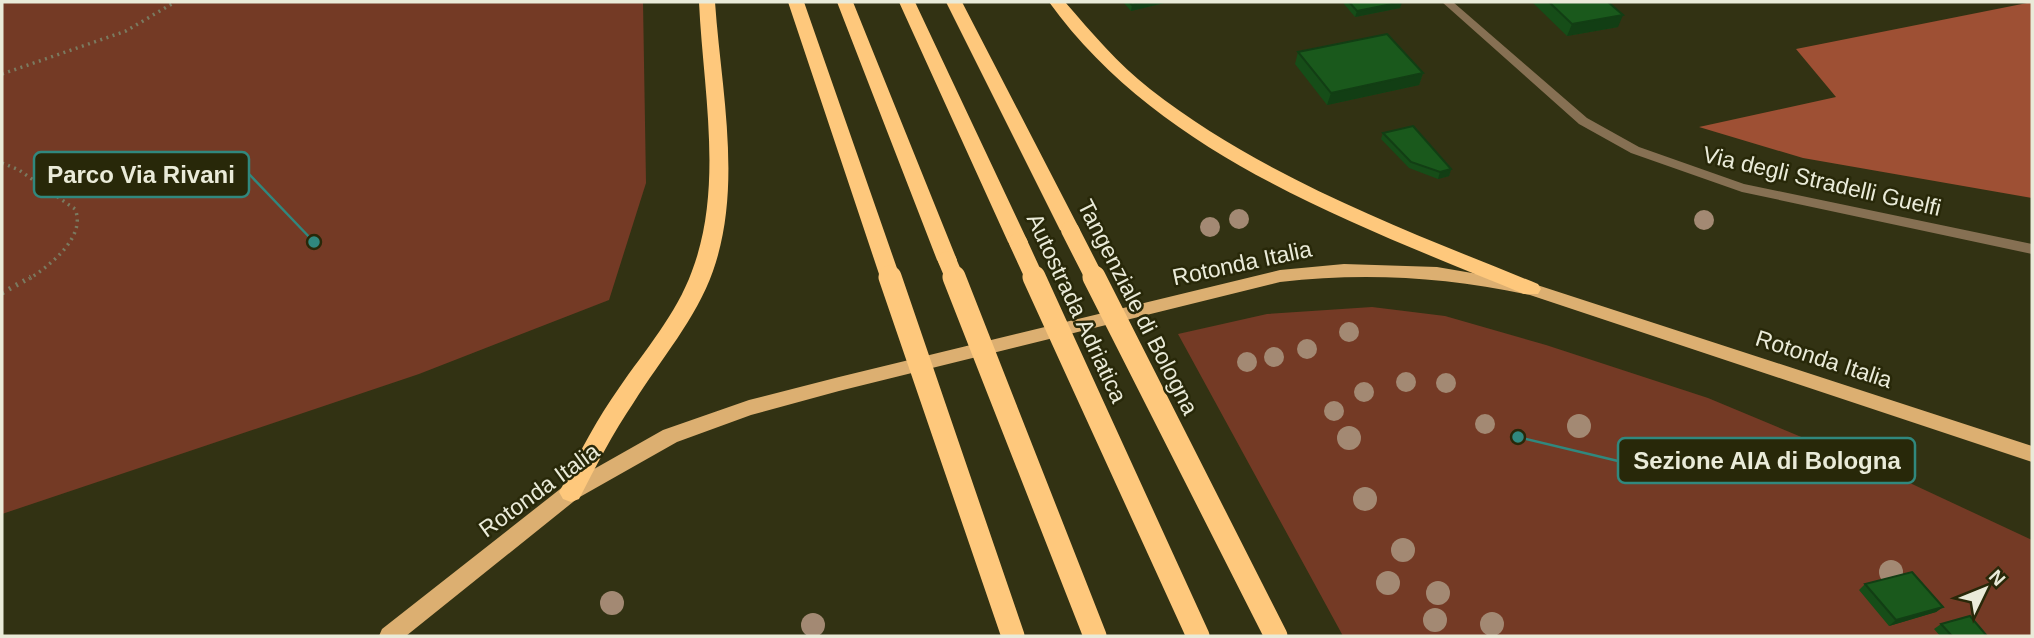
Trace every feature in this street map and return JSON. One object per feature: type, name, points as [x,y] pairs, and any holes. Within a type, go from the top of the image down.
[{"type":"highway","points":[[571,492],[612,415],[670,336],[699,278],[709,249],[716,216],[716,180],[707,2]]},
{"type":"highway","points":[[796,2],[1013,636]]},
{"type":"highway","points":[[845,2],[1095,636]]},
{"type":"highway","name":"Autostrada Adriatica","points":[[907,2],[1198,636]]},
{"type":"highway","name":"Tangenziale di Bologna","points":[[954,2],[1276,636]]},
{"type":"highway","points":[[1057,2],[1108,60],[1145,93],[1238,156],[1321,199],[1531,289]]},
{"type":"main road","name":"Rotonda Italia","points":[[390,636],[571,492],[670,436],[749,408],[1280,276],[1329,269],[1392,268],[1485,278],[1531,289],[2032,454]]},
{"type":"street","name":"Via degli Stradelli Guelfi","points":[[1447,2],[1583,121],[1635,150],[1742,188],[2032,248]]},
{"type":"path","points":[[2,74],[126,31],[175,2]]},
{"type":"path","points":[[2,163],[36,181],[75,209],[78,216],[70,239],[55,259],[36,277],[2,293]]},
{"type":"shaded area","points":[[2,2],[643,2],[646,183],[609,300],[419,374],[2,514]]},
{"type":"shaded area","points":[[2032,2],[2032,198],[1803,158],[1699,127],[1836,97],[1796,49]]},
{"type":"shaded area","points":[[1372,307],[1445,316],[1546,345],[1708,398],[1897,477],[2032,540],[2032,636],[1343,636],[1178,334],[1267,314]]},
{"type":"building","points":[[1349,2],[1402,2],[1357,11]]},
{"type":"building","points":[[1549,2],[1608,2],[1623,15],[1572,24]]},
{"type":"building","points":[[1387,34],[1423,73],[1331,93],[1298,52]]},
{"type":"building","points":[[1413,126],[1451,169],[1440,172],[1411,162],[1383,133]]},
{"type":"building","points":[[1912,572],[1943,607],[1896,620],[1865,584]]},
{"type":"building","points":[[1970,616],[1987,636],[1952,636],[1941,624]]},
{"type":"place","name":"Parco Via Rivani","points":[[314,242]]},
{"type":"place","name":"Sezione AIA di Bologna","points":[[1518,437]]}]
